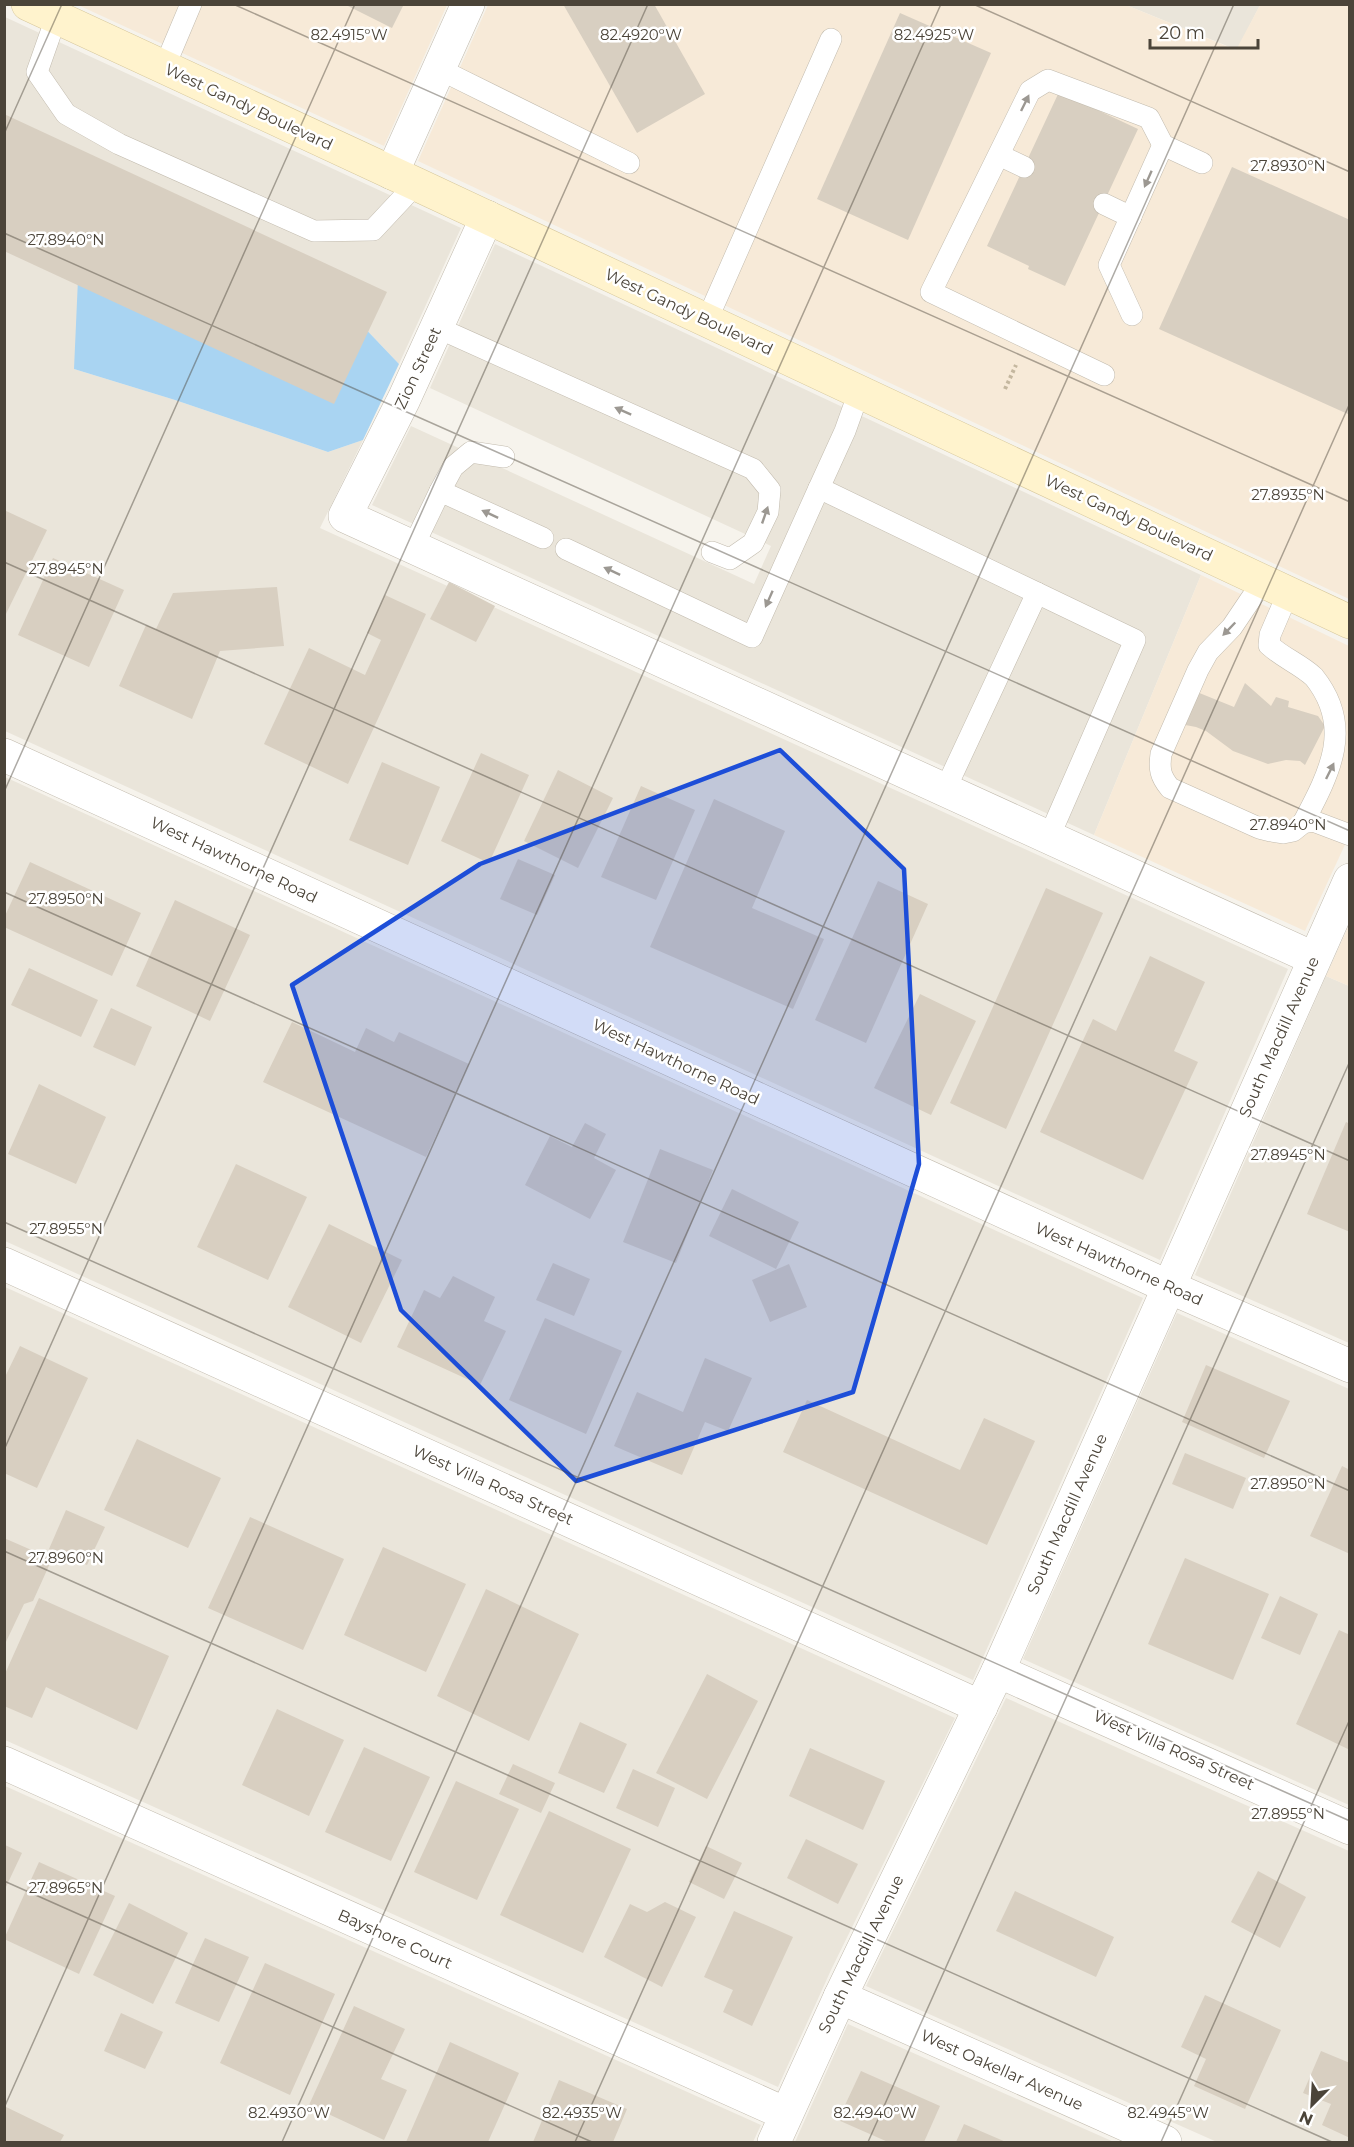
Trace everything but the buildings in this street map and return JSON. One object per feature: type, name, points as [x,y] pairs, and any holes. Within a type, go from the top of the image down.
[{"type":"main road","name":"West Gandy Boulevard","points":[[42,11],[404,178],[1350,622]]},
{"type":"street","points":[[404,178],[439,69],[468,4]]},
{"type":"street","name":"Zion Street","points":[[413,547],[345,516],[404,399],[487,217]]},
{"type":"street","points":[[413,547],[1313,958]]},
{"type":"street","name":"West Hawthorne Road","points":[[4,755],[1169,1287],[1350,1366]]},
{"type":"street","name":"South Macdill Avenue","points":[[780,2128],[840,1997],[998,1671],[1313,958],[1350,880]]},
{"type":"street","name":"West Villa Rosa Street","points":[[4,1264],[981,1707]]},
{"type":"street","name":"West Villa Rosa Street","points":[[998,1671],[1350,1828]]},
{"type":"street","name":"Bayshore Court","points":[[4,1763],[780,2128]]},
{"type":"street","name":"West Oakellar Avenue","points":[[840,1997],[1165,2142]]},
{"type":"lane","points":[[164,68],[191,4]]},
{"type":"lane","points":[[42,11],[37,72],[66,114],[119,144],[314,231],[373,230],[404,178]]},
{"type":"lane","points":[[707,320],[831,39]]},
{"type":"lane","points":[[439,69],[629,163]]},
{"type":"lane","points":[[1104,375],[932,292],[1030,91],[1048,80],[1149,118],[1163,145],[1202,163]]},
{"type":"lane","points":[[1132,315],[1109,265],[1163,145]]},
{"type":"lane","points":[[999,155],[1024,167]]},
{"type":"lane","points":[[1104,204],[1131,217]]},
{"type":"lane","points":[[436,327],[753,469],[770,490],[768,512],[753,543],[730,559],[712,552]]},
{"type":"lane","points":[[566,549],[752,637],[845,431],[860,392]]},
{"type":"lane","points":[[413,547],[453,467],[471,452],[504,457]]},
{"type":"lane","points":[[819,488],[1135,640],[1049,837]]},
{"type":"lane","points":[[441,491],[543,538]]},
{"type":"lane","points":[[1275,587],[1269,645],[1315,678],[1330,696],[1340,718],[1341,740],[1337,758],[1303,823],[1293,831],[1283,833],[1259,828],[1170,788],[1160,776],[1159,766],[1161,754],[1208,652],[1241,616],[1275,587]]},
{"type":"lane","points":[[945,790],[1037,593]]},
{"type":"lane","points":[[1303,823],[1313,821],[1350,835]]},
{"type":"path","points":[[1005,389],[1019,357]]},
{"type":"highlighted area","points":[[780,750],[904,869],[919,1164],[853,1392],[576,1481],[401,1310],[292,985],[480,864]]},
{"type":"shaded area","points":[[78,5],[447,5],[384,146]]},
{"type":"shaded area","points":[[488,5],[1126,5],[1236,50],[1260,5],[1349,5],[1349,599],[418,161]]},
{"type":"shaded area","points":[[1126,5],[1260,5],[1237,50]]},
{"type":"shaded area","points":[[5,17],[461,228],[399,364],[358,321],[74,369],[175,400],[328,452],[363,440],[320,528],[1288,969],[1160,1260],[5,731]]},
{"type":"shaded area","points":[[495,244],[1201,575],[1094,835],[372,505],[411,426],[754,584],[771,546],[430,388]]},
{"type":"shaded area","points":[[1201,575],[1349,646],[1349,836],[1305,931],[1094,835]]},
{"type":"shaded area","points":[[5,777],[1143,1298],[973,1680],[5,1241]]},
{"type":"shaded area","points":[[1349,925],[1349,986],[1326,976]]},
{"type":"shaded area","points":[[1326,976],[1349,986],[1349,1343],[1195,1275]]},
{"type":"shaded area","points":[[5,1287],[955,1718],[831,1970],[778,2087],[5,1740]]},
{"type":"shaded area","points":[[1177,1313],[1349,1389],[1349,1805],[1023,1659]]},
{"type":"shaded area","points":[[1006,1698],[1349,1851],[1349,2142],[1217,2142],[866,1986]]},
{"type":"shaded area","points":[[5,1786],[761,2125],[753,2142],[5,2142]]},
{"type":"shaded area","points":[[848,2024],[1114,2142],[795,2142]]},
{"type":"water","points":[[78,279],[358,321],[399,364],[363,440],[328,452],[175,400],[74,369]]}]
